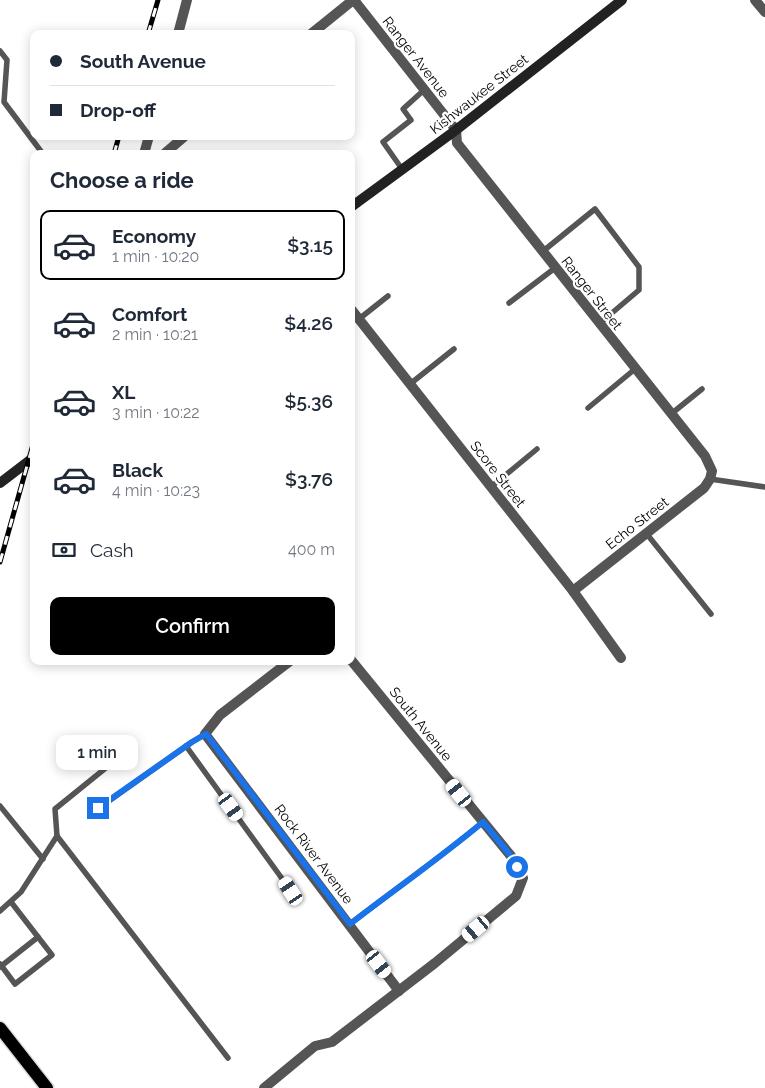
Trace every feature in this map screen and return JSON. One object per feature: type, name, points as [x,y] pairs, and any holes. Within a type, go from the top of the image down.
[{"type":"main road","points":[[0,1028],[48,1088]]},
{"type":"street","points":[[179,30],[187,0]]},
{"type":"street","points":[[316,30],[353,0]]},
{"type":"street","name":"Ranger Avenue","points":[[353,0],[456,130]]},
{"type":"street","name":"Kishwaukee Street","points":[[355,204],[456,130],[622,0]]},
{"type":"street","points":[[755,0],[764,10]]},
{"type":"street","name":"Ranger Street","points":[[456,130],[457,143],[705,456],[711,475]]},
{"type":"street","points":[[169,150],[180,140]]},
{"type":"street","name":"Score Street","points":[[355,314],[573,591],[621,658]]},
{"type":"street","points":[[0,483],[30,460]]},
{"type":"street","name":"Echo Street","points":[[573,591],[704,488],[711,475]]},
{"type":"street","points":[[206,734],[220,715],[285,665]]},
{"type":"street","name":"South Avenue","points":[[355,665],[511,856],[523,878],[516,896],[399,991]]},
{"type":"street","name":"Rock River Avenue","points":[[206,734],[399,991]]},
{"type":"street","points":[[264,1088],[315,1046],[332,1042],[399,991]]},
{"type":"lane","points":[[0,51],[7,60],[4,102],[30,137]]},
{"type":"lane","points":[[402,169],[383,142],[412,120],[403,109],[424,90]]},
{"type":"lane","points":[[542,252],[595,209],[640,267],[639,290],[599,324]]},
{"type":"lane","points":[[509,303],[555,268]]},
{"type":"lane","points":[[359,319],[388,296]]},
{"type":"lane","points":[[410,384],[454,349]]},
{"type":"lane","points":[[588,408],[635,369]]},
{"type":"lane","points":[[671,414],[702,389]]},
{"type":"lane","points":[[491,487],[537,449]]},
{"type":"lane","points":[[711,475],[765,487]]},
{"type":"lane","points":[[646,533],[711,614]]},
{"type":"lane","points":[[98,808],[206,734]]},
{"type":"lane","points":[[186,746],[291,891]]},
{"type":"lane","points":[[123,754],[55,809],[57,836],[228,1058]]},
{"type":"lane","points":[[0,806],[43,859]]},
{"type":"lane","points":[[350,924],[400,885],[445,854],[483,822]]},
{"type":"lane","points":[[0,911],[22,892],[57,836]]},
{"type":"lane","points":[[11,902],[52,955],[15,984],[0,966],[38,937]]},
{"type":"railway","points":[[149,30],[158,0]]},
{"type":"railway","points":[[115,150],[118,140]]},
{"type":"railway","points":[[0,562],[30,455]]},
{"type":"route","points":[[98,808],[206,734],[350,924],[400,885],[445,854],[483,822],[511,856],[517,867]]}]
